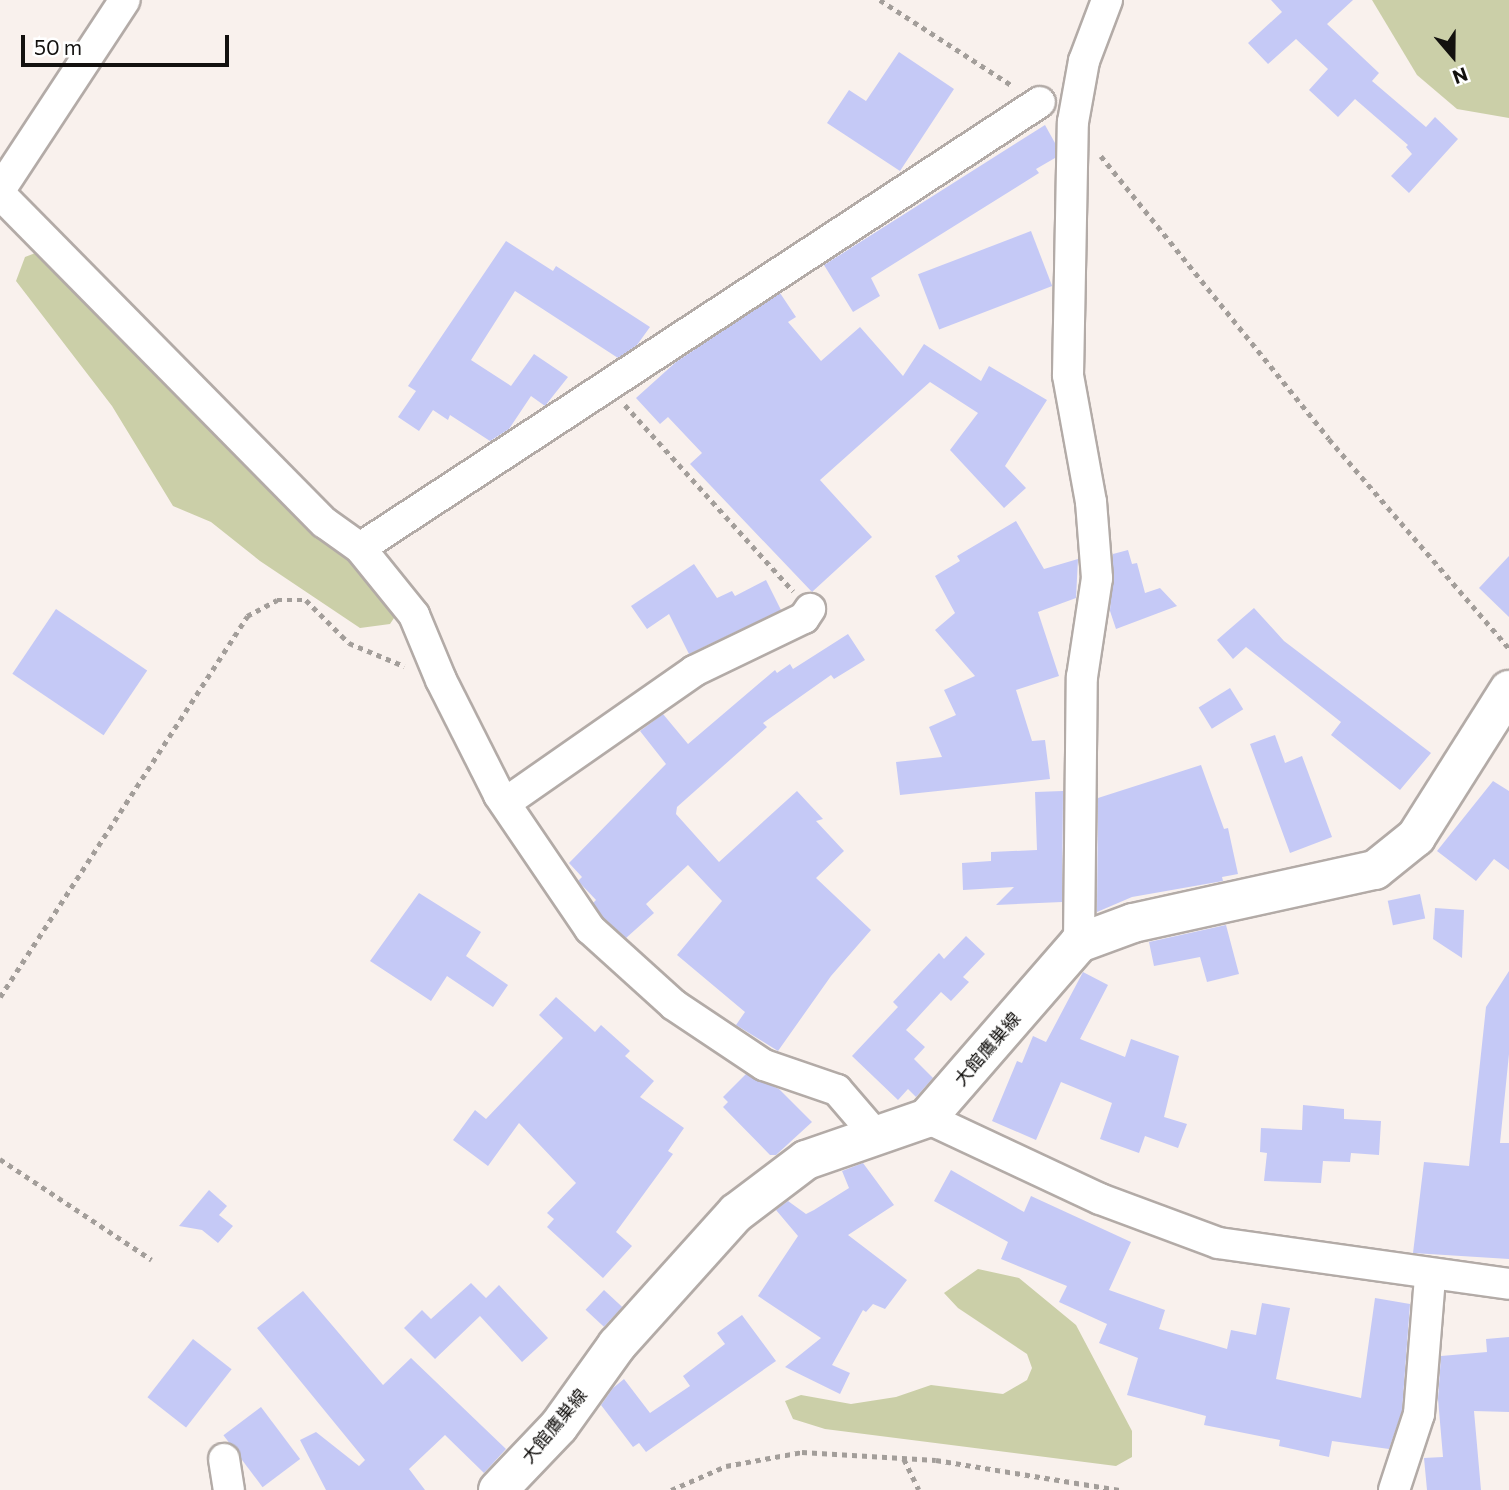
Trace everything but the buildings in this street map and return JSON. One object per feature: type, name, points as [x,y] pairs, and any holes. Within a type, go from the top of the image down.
[{"type":"main road","name":"大館鷹巣線","points":[[498,1490],[559,1426],[617,1345],[736,1213],[806,1160],[874,1133],[927,1118],[1079,943],[1133,923],[1375,870],[1416,837],[1509,690]]},
{"type":"street","points":[[125,0],[0,192],[316,513],[360,548],[414,615],[433,661],[505,803],[590,929],[665,996],[764,1065],[837,1090],[874,1133]]},
{"type":"street","points":[[1079,943],[1082,677],[1097,578],[1091,502],[1068,376],[1073,122],[1084,61],[1107,0]]},
{"type":"street","points":[[360,548],[1040,102]]},
{"type":"street","points":[[505,803],[694,671],[804,618],[810,609]]},
{"type":"street","points":[[927,1118],[1100,1199],[1218,1243],[1430,1276],[1509,1284]]},
{"type":"street","points":[[1394,1490],[1419,1413],[1430,1276]]},
{"type":"street","points":[[224,1459],[229,1490]]},
{"type":"path","points":[[880,0],[1040,102]]},
{"type":"path","points":[[1073,122],[1329,439],[1509,648]]},
{"type":"path","points":[[608,386],[810,609]]},
{"type":"path","points":[[0,996],[247,615],[277,600],[306,600],[349,643],[399,667],[433,661]]},
{"type":"path","points":[[0,1159],[152,1260]]},
{"type":"path","points":[[671,1490],[726,1466],[802,1451],[904,1458],[1120,1490]]},
{"type":"path","points":[[904,1458],[919,1490]]},
{"type":"green space","points":[[1372,0],[1509,0],[1509,118],[1457,109],[1417,75]]},
{"type":"green space","points":[[38,252],[335,543],[398,612],[390,624],[360,628],[260,561],[211,522],[173,506],[112,406],[16,281],[25,257]]},
{"type":"green space","points":[[978,1269],[1019,1278],[1076,1325],[1132,1431],[1132,1457],[1116,1466],[825,1429],[793,1419],[785,1401],[801,1395],[851,1404],[896,1397],[931,1385],[1003,1394],[1027,1380],[1032,1368],[1027,1354],[958,1308],[944,1293]]}]
